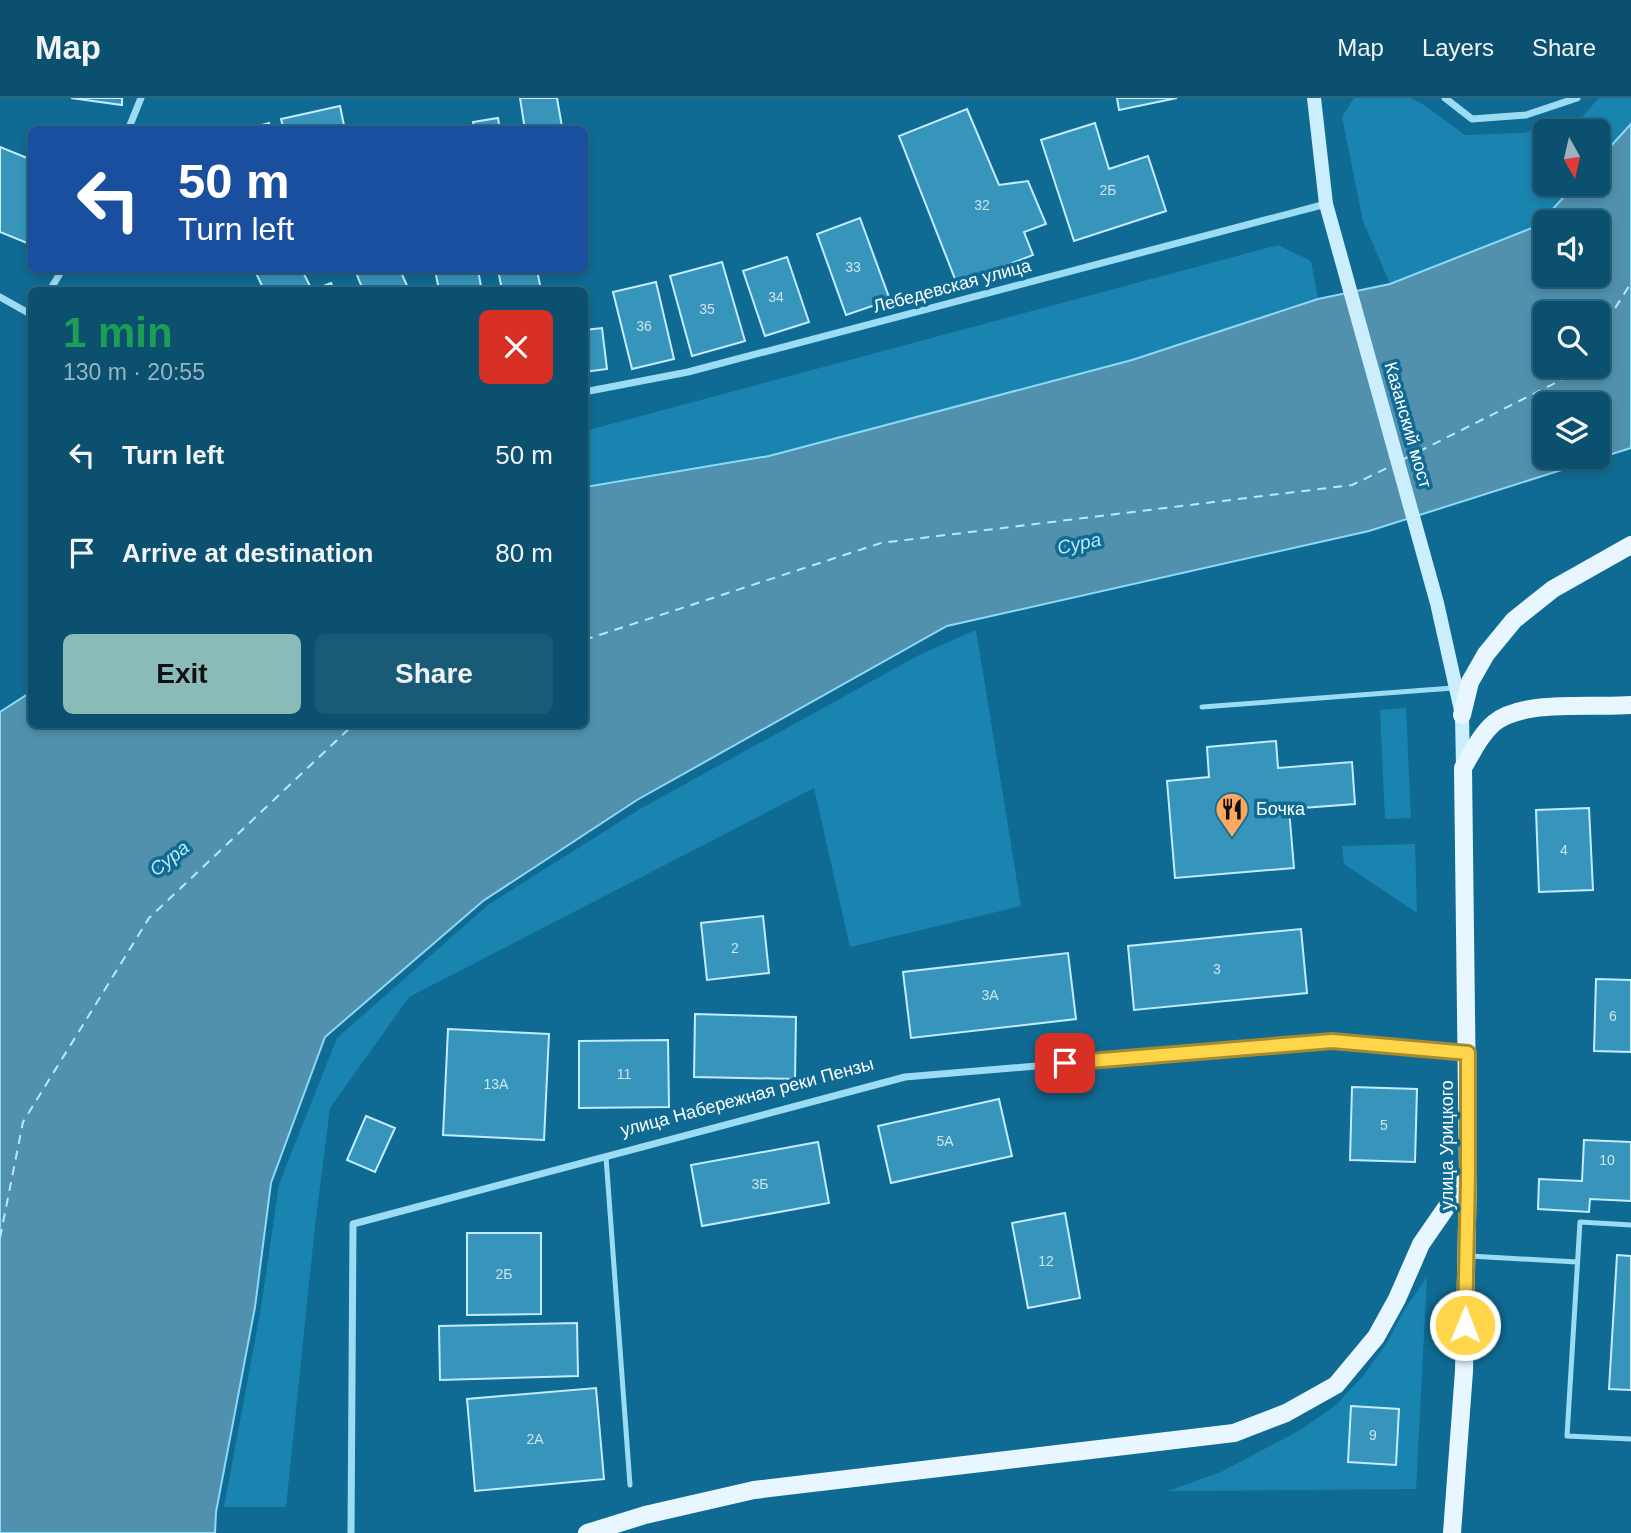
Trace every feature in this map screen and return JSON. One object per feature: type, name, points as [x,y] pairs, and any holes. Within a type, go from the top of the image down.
[{"type":"main road","points":[[1462,715],[1470,682],[1486,654],[1514,620],[1553,589],[1631,545]]},
{"type":"main road","points":[[1463,768],[1480,739],[1494,723],[1510,714],[1530,709],[1631,705]]},
{"type":"main road","name":"улица Урицкого","points":[[1452,1533],[1464,1371],[1467,1255],[1468,1053],[1463,768]]},
{"type":"main road","points":[[587,1533],[645,1515],[754,1490],[1234,1433],[1286,1413],[1336,1385],[1376,1337],[1397,1299],[1421,1244],[1468,1176]]},
{"type":"street","points":[[130,126],[141,98]]},
{"type":"street","name":"Казанский мост","points":[[1314,98],[1326,204],[1437,603],[1456,688]]},
{"type":"street","points":[[1445,98],[1472,119],[1526,115],[1577,98]]},
{"type":"street","name":"Лебедевская улица","points":[[588,391],[688,372],[1326,204]]},
{"type":"street","points":[[0,298],[28,313]]},
{"type":"street","name":"улица Урицкого","points":[[1456,688],[1462,715],[1463,768]]},
{"type":"street","name":"улица Набережная реки Пензы","points":[[351,1533],[353,1224],[905,1077],[1332,1041],[1468,1053]]},
{"type":"lane","points":[[1202,707],[1456,688]]},
{"type":"lane","points":[[606,1157],[629,1485]]},
{"type":"lane","points":[[1631,1225],[1580,1222],[1567,1436],[1631,1439]]},
{"type":"lane","points":[[1467,1255],[1577,1262]]},
{"type":"shaded area","points":[[1354,98],[1410,98],[1465,135],[1523,133],[1533,130],[1533,196],[1565,196],[1552,210],[1533,210],[1533,228],[1390,284],[1363,221],[1342,117]]},
{"type":"shaded area","points":[[1599,98],[1631,98],[1631,124],[1610,147],[1610,119],[1572,119],[1583,116]]},
{"type":"shaded area","points":[[1278,245],[1311,261],[1318,299],[1132,360],[769,456],[588,486],[588,430]]},
{"type":"shaded area","points":[[976,630],[1021,906],[850,947],[814,788],[409,997],[330,1108],[286,1507],[224,1507],[261,1308],[279,1184],[337,1038],[488,905],[640,809],[921,654]]},
{"type":"shaded area","points":[[1406,708],[1411,818],[1385,819],[1380,710]]},
{"type":"shaded area","points":[[1415,844],[1417,913],[1344,864],[1342,846]]},
{"type":"shaded area","points":[[1427,1277],[1416,1489],[1168,1491],[1221,1472],[1302,1429],[1336,1405],[1363,1376],[1386,1344]]},
{"type":"water","name":"Сура","points":[[1631,124],[1631,448],[1610,455],[1610,392],[1533,392],[1533,469],[1565,469],[1369,531],[947,626],[637,800],[483,901],[325,1037],[271,1183],[255,1307],[216,1512],[215,1533],[0,1533],[0,712],[28,694],[28,728],[588,728],[588,486],[769,456],[1132,360],[1318,299],[1390,284],[1533,228],[1533,287],[1610,287],[1610,210],[1552,210],[1565,196],[1610,196],[1610,147]]},
{"type":"building","points":[[71,98],[122,98],[122,105]]},
{"type":"building","points":[[520,98],[557,98],[562,126],[524,126]]},
{"type":"building","points":[[1117,98],[1177,98],[1119,110]]},
{"type":"building","points":[[340,106],[344,126],[283,126],[281,119]]},
{"type":"building","points":[[967,109],[999,185],[1028,181],[1046,224],[1024,232],[1033,255],[957,284],[899,136]]},
{"type":"building","points":[[498,118],[499,126],[474,126],[473,122]]},
{"type":"building","points":[[1095,123],[1109,169],[1148,156],[1166,211],[1074,241],[1041,140]]},
{"type":"building","points":[[0,147],[28,158],[28,243],[0,232]]},
{"type":"building","points":[[860,218],[890,300],[846,315],[817,234]]},
{"type":"building","points":[[787,257],[809,322],[765,336],[743,271]]},
{"type":"building","points":[[722,262],[745,341],[692,356],[670,276]]},
{"type":"building","points":[[256,273],[304,273],[310,287],[263,287]]},
{"type":"building","points":[[356,273],[401,273],[408,287],[362,287]]},
{"type":"building","points":[[436,273],[479,273],[481,286],[475,287],[438,287]]},
{"type":"building","points":[[499,273],[538,273],[540,287],[501,287]]},
{"type":"building","points":[[656,282],[674,359],[632,369],[613,292]]},
{"type":"building","points":[[602,328],[607,369],[588,371],[588,330]]},
{"type":"building","name":"Бочка","points":[[1276,741],[1278,768],[1352,762],[1355,804],[1289,809],[1294,868],[1175,878],[1167,781],[1209,777],[1207,747]]},
{"type":"building","points":[[1589,808],[1593,890],[1539,892],[1536,810]]},
{"type":"building","points":[[763,916],[769,973],[707,980],[701,923]]},
{"type":"building","points":[[1301,929],[1307,993],[1134,1010],[1128,946]]},
{"type":"building","points":[[1068,953],[1076,1019],[911,1038],[903,972]]},
{"type":"building","points":[[1596,979],[1631,980],[1631,1052],[1594,1051]]},
{"type":"building","points":[[695,1014],[796,1017],[795,1079],[694,1077]]},
{"type":"building","points":[[448,1029],[549,1034],[544,1140],[443,1135]]},
{"type":"building","points":[[668,1040],[669,1107],[579,1108],[579,1041]]},
{"type":"building","points":[[1352,1087],[1417,1089],[1415,1162],[1350,1160]]},
{"type":"building","points":[[999,1099],[1012,1156],[891,1183],[878,1126]]},
{"type":"building","points":[[366,1116],[395,1128],[375,1172],[347,1160]]},
{"type":"building","points":[[1584,1140],[1631,1142],[1631,1201],[1590,1199],[1589,1212],[1538,1209],[1539,1179],[1582,1181]]},
{"type":"building","points":[[818,1142],[829,1203],[702,1226],[691,1165]]},
{"type":"building","points":[[1065,1213],[1080,1298],[1028,1308],[1012,1223]]},
{"type":"building","points":[[467,1233],[541,1233],[541,1314],[467,1315]]},
{"type":"building","points":[[1617,1255],[1631,1256],[1631,1390],[1609,1389]]},
{"type":"building","points":[[577,1323],[578,1376],[440,1380],[439,1326]]},
{"type":"building","points":[[596,1388],[604,1479],[475,1491],[467,1399]]},
{"type":"building","points":[[1351,1406],[1399,1409],[1396,1465],[1348,1462]]},
{"type":"ferry route","points":[[1610,316],[1631,283]]},
{"type":"ferry route","points":[[1404,459],[1565,378]]},
{"type":"ferry route","points":[[588,639],[881,543],[1352,485],[1393,465]]},
{"type":"ferry route","points":[[0,1238],[23,1122],[149,918],[350,728]]},
{"type":"place","name":"Бочка","points":[[1232,839]]},
{"type":"route","points":[[1065,1063],[1332,1041],[1468,1053],[1465,1325]]}]
